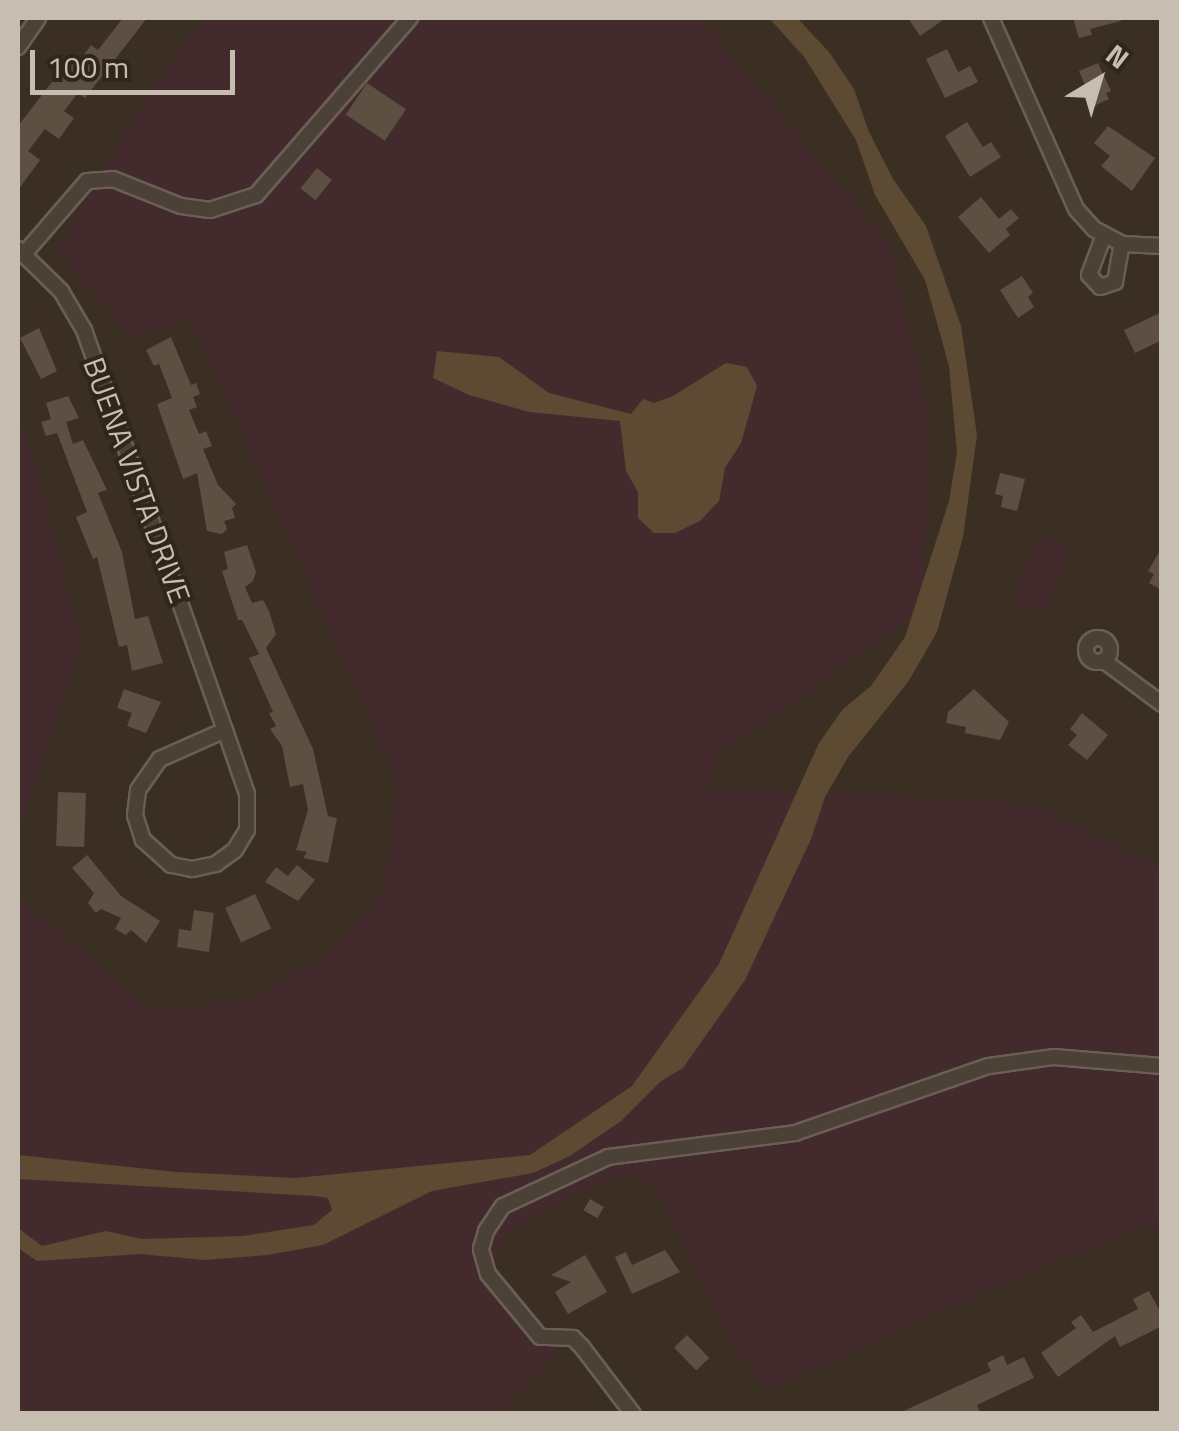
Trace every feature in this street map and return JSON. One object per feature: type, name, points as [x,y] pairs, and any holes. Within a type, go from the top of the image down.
[{"type":"street","points":[[18,47],[38,18]]},
{"type":"street","points":[[21,251],[77,188],[102,177],[181,206],[210,210],[256,194],[410,18]]},
{"type":"street","points":[[991,18],[1012,56],[1069,197],[1084,220],[1122,244],[1162,246]]},
{"type":"street","points":[[1104,235],[1089,274],[1100,287],[1115,282],[1122,244]]},
{"type":"street","name":"BUENA VISTA DRIVE","points":[[21,251],[61,291],[84,330],[225,730],[247,794],[247,830],[235,850],[216,864],[192,869],[171,866],[150,850],[138,828],[138,790],[160,760],[225,730]]},
{"type":"street","points":[[1104,661],[1162,704]]},
{"type":"street","points":[[633,1414],[573,1338],[551,1340],[533,1331],[482,1261],[486,1230],[502,1206],[608,1157],[637,1150],[795,1133],[990,1066],[1054,1057],[1162,1066]]},
{"type":"shaded area","points":[[205,18],[700,18],[891,248],[931,425],[922,610],[717,757],[709,795],[731,787],[1031,804],[1161,868],[1161,1222],[1052,1262],[768,1390],[731,1344],[659,1192],[638,1173],[570,1197],[503,1238],[495,1266],[546,1326],[559,1352],[501,1413],[18,1413],[18,896],[149,1009],[243,1003],[326,955],[384,889],[398,784],[191,320],[133,338],[56,252],[159,77]]},
{"type":"shaded area","points":[[769,18],[797,18],[829,52],[854,89],[869,132],[893,179],[926,226],[961,326],[977,435],[963,537],[937,632],[908,682],[848,757],[825,797],[811,839],[745,980],[683,1068],[661,1081],[621,1121],[570,1156],[533,1173],[432,1191],[323,1245],[267,1255],[205,1260],[140,1254],[37,1261],[18,1248],[18,1228],[42,1246],[106,1231],[142,1239],[243,1236],[314,1225],[332,1210],[328,1198],[315,1196],[18,1179],[18,1155],[176,1172],[296,1178],[530,1155],[632,1086],[719,964],[819,743],[843,709],[871,686],[905,637],[949,501],[957,453],[949,366],[925,280],[875,195],[856,140],[805,58]]},
{"type":"shaded area","points":[[437,351],[499,357],[549,393],[631,414],[643,399],[654,403],[673,396],[726,363],[747,367],[757,386],[741,443],[725,468],[719,501],[700,521],[675,533],[654,533],[638,518],[638,492],[626,471],[620,421],[529,412],[469,395],[433,378]]},
{"type":"shaded area","points":[[18,416],[36,466],[81,642],[18,833]]},
{"type":"shaded area","points":[[1037,536],[1070,548],[1046,614],[1013,602]]},
{"type":"building","points":[[123,18],[147,18],[85,98],[78,93],[64,111],[74,118],[59,139],[45,129],[28,151],[40,160],[18,190],[18,126],[69,60],[77,65],[91,45],[98,50]]},
{"type":"building","points":[[908,18],[946,18],[920,36]]},
{"type":"building","points":[[1073,18],[1121,21],[1090,29],[1092,35],[1079,38]]},
{"type":"building","points":[[947,49],[958,72],[970,66],[978,82],[945,98],[926,59]]},
{"type":"building","points":[[1098,63],[1111,91],[1106,93],[1109,99],[1094,106],[1079,71]]},
{"type":"building","points":[[367,83],[406,109],[385,141],[346,115]]},
{"type":"building","points":[[967,122],[983,147],[991,142],[1001,157],[970,177],[945,136]]},
{"type":"building","points":[[1108,126],[1155,158],[1132,191],[1101,166],[1110,156],[1094,143]]},
{"type":"building","points":[[317,168],[332,180],[315,200],[301,188]]},
{"type":"building","points":[[981,197],[999,219],[1011,209],[1019,218],[1006,229],[1010,235],[989,253],[958,217]]},
{"type":"building","points":[[1022,276],[1033,293],[1028,297],[1034,307],[1018,318],[1000,290]]},
{"type":"building","points":[[1162,312],[1162,340],[1135,353],[1124,330]]},
{"type":"building","points":[[39,328],[57,371],[41,379],[20,338]]},
{"type":"building","points":[[171,337],[191,385],[196,383],[200,394],[193,397],[197,407],[189,410],[199,434],[206,431],[212,446],[203,449],[218,485],[236,504],[232,508],[235,518],[224,521],[227,529],[222,534],[207,531],[197,473],[183,479],[157,404],[172,398],[159,364],[154,366],[146,350]]},
{"type":"building","points":[[68,396],[79,418],[66,422],[73,444],[83,440],[107,490],[98,493],[122,552],[135,619],[148,616],[163,663],[132,671],[127,645],[119,647],[97,557],[93,559],[76,517],[87,512],[57,433],[46,436],[41,422],[51,419],[46,403]]},
{"type":"building","points":[[1000,473],[1025,479],[1017,511],[1001,507],[1003,496],[995,494]]},
{"type":"building","points":[[247,545],[256,572],[245,587],[252,603],[263,600],[269,611],[276,634],[266,648],[313,749],[328,816],[337,818],[328,863],[303,858],[307,852],[296,850],[308,810],[303,784],[290,787],[282,746],[270,729],[276,726],[269,713],[273,712],[249,658],[259,654],[242,620],[238,620],[222,571],[228,569],[224,552]]},
{"type":"building","points":[[1162,547],[1162,590],[1149,583],[1154,574],[1148,571]]},
{"type":"building","points":[[124,689],[161,702],[146,733],[127,726],[132,713],[117,708]]},
{"type":"building","points":[[974,689],[1009,722],[1000,740],[965,733],[966,727],[946,723],[948,712]]},
{"type":"building","points":[[1082,713],[1108,735],[1087,760],[1068,745],[1077,735],[1070,729]]},
{"type":"building","points":[[58,792],[86,793],[84,847],[56,846]]},
{"type":"building","points":[[87,855],[121,896],[160,921],[146,943],[131,930],[126,935],[115,929],[121,918],[101,909],[96,913],[88,903],[94,893],[72,868]]},
{"type":"building","points":[[297,865],[315,880],[298,901],[265,882],[276,867],[288,876]]},
{"type":"building","points":[[255,894],[271,928],[241,942],[225,908]]},
{"type":"building","points":[[194,910],[214,913],[209,952],[177,947],[179,929],[191,931]]},
{"type":"building","points":[[590,1199],[604,1207],[597,1218],[584,1210]]},
{"type":"building","points":[[665,1250],[680,1272],[632,1294],[615,1257],[626,1252],[632,1265]]},
{"type":"building","points":[[585,1255],[607,1292],[568,1314],[555,1292],[571,1282],[551,1275]]},
{"type":"building","points":[[1149,1291],[1162,1315],[1162,1326],[1120,1347],[1115,1336],[1058,1377],[1041,1353],[1076,1328],[1071,1322],[1081,1315],[1093,1332],[1138,1309],[1133,1299]]},
{"type":"building","points":[[687,1335],[709,1358],[696,1371],[674,1348]]},
{"type":"building","points":[[1003,1355],[1007,1365],[1024,1357],[1034,1378],[977,1405],[981,1414],[897,1414],[991,1371],[987,1363]]}]
